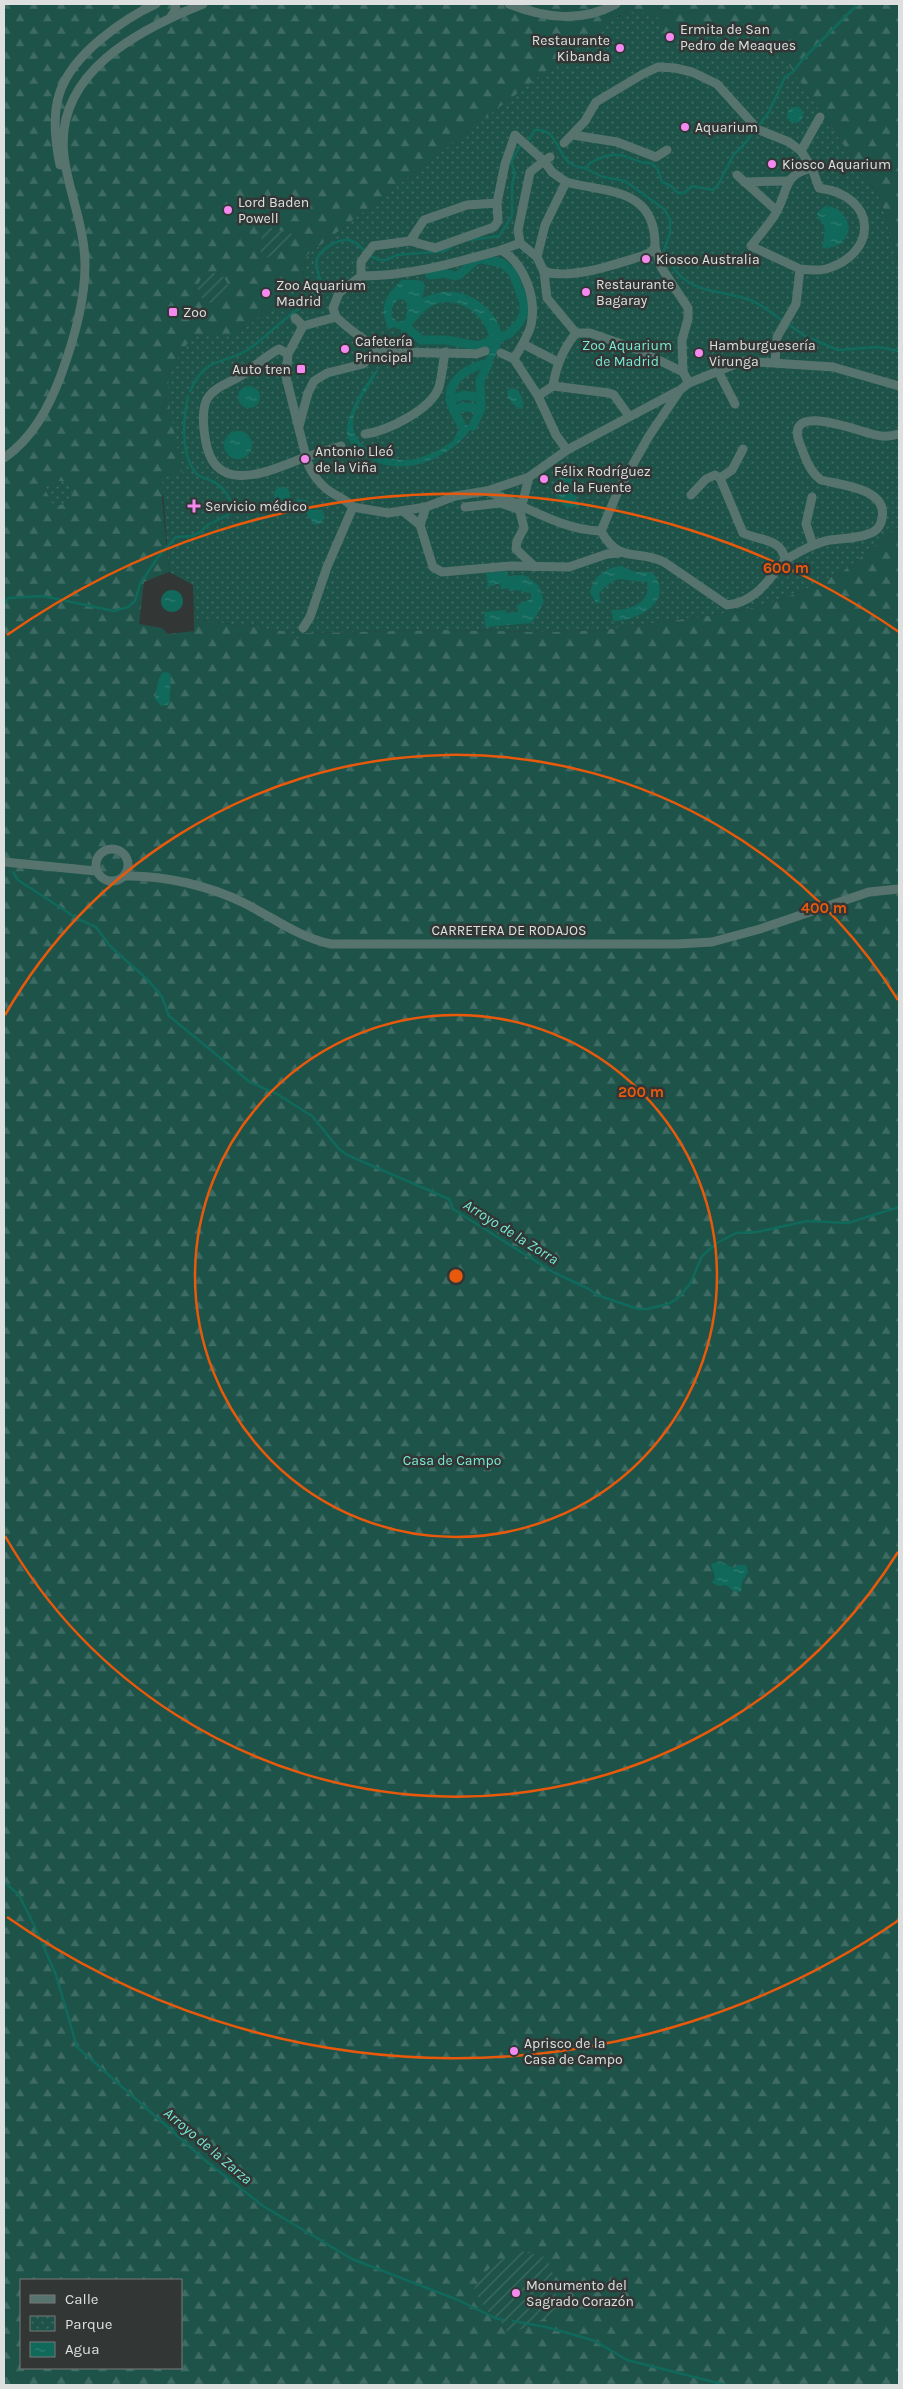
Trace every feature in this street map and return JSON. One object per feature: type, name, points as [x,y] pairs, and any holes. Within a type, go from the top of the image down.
[{"type":"street","points":[[75,208],[60,164],[56,135],[58,99],[62,85],[75,63],[112,30],[156,4]]},
{"type":"street","points":[[172,17],[176,9],[175,4]]},
{"type":"street","points":[[4,458],[12,452],[41,420],[49,406],[71,348],[82,297],[85,268],[84,243],[64,157],[65,120],[72,99],[89,74],[111,54],[172,17],[203,4]]},
{"type":"street","points":[[508,4],[546,16],[568,17],[596,13],[616,4]]},
{"type":"street","points":[[75,63],[74,70],[78,76],[81,78],[89,74]]},
{"type":"street","points":[[564,143],[574,135],[596,102],[658,67],[692,72],[717,84],[756,127],[789,142],[801,151],[812,168],[819,188],[838,192],[856,203],[864,222],[864,233],[860,243],[854,252],[835,266],[824,270],[800,269],[751,246],[777,211],[788,181],[799,171],[812,168]]},
{"type":"street","points":[[801,151],[820,117]]},
{"type":"street","points":[[361,276],[361,262],[372,246],[410,240],[435,248],[494,227],[498,221],[497,203],[505,164],[516,135],[547,159],[552,172],[566,182],[625,193],[641,204],[655,233],[654,247],[661,267],[688,308],[688,319],[682,340],[683,372],[689,383]]},
{"type":"street","points":[[574,135],[617,142],[656,157],[667,150]]},
{"type":"street","points":[[547,159],[530,172],[518,230],[520,243],[537,257],[544,272],[547,298],[576,333]]},
{"type":"street","points":[[737,175],[777,211]]},
{"type":"street","points":[[744,182],[788,181]]},
{"type":"street","points":[[537,257],[545,225],[566,182]]},
{"type":"street","points":[[410,240],[424,220],[468,205],[497,203]]},
{"type":"street","points":[[485,351],[476,354],[401,351],[380,348],[353,333],[336,317],[332,308],[339,293],[361,276],[402,274],[443,267],[520,243]]},
{"type":"street","points":[[544,272],[562,275],[577,274],[642,256],[651,252],[654,247]]},
{"type":"street","points":[[501,250],[520,265],[533,313],[531,326],[514,359]]},
{"type":"street","points":[[775,362],[777,337],[796,304],[800,269]]},
{"type":"street","points":[[336,317],[303,326],[288,354],[286,377],[309,469],[333,494],[344,498],[353,507],[388,513],[426,508],[455,496],[487,491],[529,477],[567,450],[680,390],[689,383],[743,361],[833,367],[899,386]]},
{"type":"street","points":[[296,318],[303,326]]},
{"type":"street","points":[[576,333],[590,333],[636,349],[683,372]]},
{"type":"street","points":[[553,386],[558,362],[564,348],[576,333]]},
{"type":"street","points":[[523,344],[558,362]]},
{"type":"street","points":[[288,354],[279,348],[240,376],[215,389],[206,400],[204,416],[206,446],[220,467],[232,475],[249,477],[266,473],[306,457],[341,446]]},
{"type":"street","points":[[299,426],[308,394],[314,381],[328,372],[363,364],[380,348]]},
{"type":"street","points":[[365,434],[380,432],[431,401],[439,387],[444,352]]},
{"type":"street","points":[[501,353],[514,359],[538,396],[556,435],[567,450]]},
{"type":"street","points":[[718,371],[735,404]]},
{"type":"street","points":[[538,396],[553,386],[612,394],[629,416]]},
{"type":"street","points":[[601,531],[619,489],[649,436],[680,390]]},
{"type":"street","points":[[814,487],[815,476],[798,438],[798,431],[802,424],[812,420],[828,422],[877,436],[899,434]]},
{"type":"street","points":[[720,478],[732,470],[743,449]]},
{"type":"street","points":[[691,495],[706,479],[715,475],[720,478],[743,532],[777,544],[784,554],[785,560]]},
{"type":"street","points":[[404,512],[420,525],[433,567],[442,572],[511,566],[569,567],[607,554],[619,553],[654,558],[664,562],[727,605],[746,601],[756,594],[785,560],[813,545],[828,540],[868,534],[876,531],[881,524],[883,516],[882,507],[878,499],[869,493],[821,480],[815,476]]},
{"type":"street","points":[[529,477],[520,506],[524,528],[517,541],[516,549],[535,567]]},
{"type":"street","points":[[487,491],[555,521],[585,531],[601,531]]},
{"type":"street","points":[[812,497],[806,524],[813,545]]},
{"type":"street","points":[[465,507],[500,504],[520,506]]},
{"type":"street","points":[[303,628],[310,617],[327,567],[353,507]]},
{"type":"street","points":[[420,525],[426,508]]},
{"type":"street","points":[[601,531],[608,543],[619,553]]},
{"type":"street","points":[[114,849],[124,854],[129,865],[125,876],[112,882],[101,878],[96,871],[95,863],[100,854],[114,849]]},
{"type":"street","points":[[4,862],[96,871]]},
{"type":"street","name":"CARRETERA DE RODAJOS","points":[[125,876],[183,882],[216,891],[245,904],[296,933],[331,944],[657,944],[712,942],[760,930],[869,892],[899,888]]},
{"type":"green space","name":"Casa de Campo","points":[[4,4],[899,4],[899,270],[881,200],[775,45],[735,22],[670,47],[620,15],[305,257],[303,282],[236,335],[195,335],[177,358],[168,389],[183,475],[173,477],[162,497],[169,572],[144,582],[139,624],[162,628],[168,634],[194,631],[194,619],[292,632],[297,639],[305,633],[442,630],[546,632],[600,630],[721,614],[762,606],[800,592],[843,571],[899,527],[899,2385],[4,2385]]},
{"type":"green space","name":"Zoo Aquarium de Madrid","points":[[628,12],[656,14],[670,47],[735,22],[759,32],[775,45],[881,200],[899,270],[899,527],[843,571],[800,592],[762,606],[721,614],[600,630],[546,632],[442,630],[305,633],[297,639],[291,632],[194,619],[193,585],[169,572],[162,477],[183,475],[172,421],[168,382],[176,360],[185,347],[195,335],[236,335],[303,282],[305,257],[611,21]]},
{"type":"green space","points":[[270,228],[291,233],[293,238],[290,244],[267,258],[261,254],[261,245],[265,229]]},
{"type":"green space","points":[[213,273],[224,277],[228,288],[224,299],[213,303],[202,299],[198,288],[202,277]]},
{"type":"green space","points":[[58,481],[66,481],[73,487],[68,501],[54,506],[44,488]]},
{"type":"green space","points":[[521,2251],[545,2257],[549,2263],[553,2275],[557,2307],[546,2318],[508,2335],[506,2328],[508,2322],[505,2321],[503,2324],[494,2317],[482,2304],[474,2289],[483,2275],[494,2265]]},
{"type":"water","points":[[792,107],[798,107],[803,112],[801,121],[792,123],[787,118],[787,112]]},
{"type":"water","points":[[825,206],[832,207],[843,214],[848,224],[848,230],[840,244],[823,249],[824,227],[817,213]]},
{"type":"water","points":[[402,280],[418,280],[423,282],[425,286],[422,298],[436,293],[460,293],[478,301],[486,308],[499,324],[501,334],[501,343],[492,361],[488,365],[484,364],[490,341],[484,324],[471,310],[455,303],[445,302],[431,306],[402,335],[401,330],[395,327],[388,329],[384,313],[385,302],[391,291]],"holes":[[[402,299],[406,302],[408,308],[405,320],[398,322],[392,317],[392,308],[397,300]]]},
{"type":"water","points":[[377,369],[378,371],[356,410],[353,423],[354,433],[366,448],[385,457],[395,459],[420,458],[435,452],[453,441],[461,424],[473,426],[452,448],[425,462],[410,466],[395,466],[381,464],[367,457],[348,438],[348,422],[356,402]]},
{"type":"water","points":[[249,386],[257,389],[260,397],[257,405],[249,408],[241,405],[238,397],[241,389]]},
{"type":"water","points":[[511,388],[516,389],[521,395],[523,401],[522,409],[517,408],[508,398],[507,391]]},
{"type":"water","points":[[238,431],[248,435],[252,445],[248,455],[238,459],[228,455],[224,445],[228,435]]},
{"type":"water","points":[[573,471],[573,484],[576,484],[576,490],[574,491],[579,506],[569,507],[560,502],[556,495],[555,487],[559,479]]},
{"type":"water","points":[[282,487],[288,489],[290,495],[288,501],[282,503],[276,501],[274,495],[276,489]]},
{"type":"water","points":[[298,499],[306,500],[311,510],[322,510],[325,518],[321,523],[315,525],[305,512],[294,509],[293,504]]},
{"type":"water","points":[[621,566],[635,572],[650,572],[654,574],[659,584],[659,594],[656,602],[642,614],[632,618],[613,621],[612,610],[626,609],[638,604],[643,600],[648,589],[647,582],[616,580],[599,593],[601,603],[596,603],[590,592],[594,581],[605,571]]},
{"type":"water","points":[[507,571],[508,576],[524,575],[539,586],[544,602],[532,623],[485,627],[484,612],[506,610],[506,613],[518,612],[517,605],[531,599],[531,593],[521,592],[521,590],[510,591],[509,588],[501,589],[500,583],[488,587],[486,573]]},
{"type":"water","points":[[172,590],[180,593],[183,601],[180,609],[172,612],[164,609],[161,601],[164,593]]},
{"type":"water","points":[[163,672],[170,673],[170,701],[168,705],[161,706],[155,699],[159,680]]},
{"type":"water","points":[[720,1561],[733,1568],[738,1565],[746,1565],[748,1572],[742,1582],[741,1592],[733,1591],[726,1585],[719,1586],[712,1583],[715,1577],[711,1564]]},
{"type":"waterway","points":[[528,141],[535,130],[544,131],[551,135],[563,155],[575,166],[585,168],[591,162],[600,158],[610,155],[623,156],[651,163],[657,168],[662,182],[671,186],[678,193],[684,193],[692,186],[713,190],[718,185],[734,154],[742,147],[769,112],[785,77],[793,72],[803,59],[858,4]]},
{"type":"waterway","points":[[470,240],[499,236],[512,216],[512,185],[515,173],[511,162],[521,144]]},
{"type":"waterway","points":[[585,168],[603,177],[625,181],[664,209],[670,219],[670,233],[664,250],[672,265],[689,283],[710,291],[750,300],[783,321]]},
{"type":"waterway","points":[[190,391],[201,373],[207,368],[244,352],[308,302],[320,288],[321,283],[316,265],[319,255],[326,248],[339,241],[350,240],[364,250]]},
{"type":"waterway","points":[[370,256],[386,260],[397,255],[445,251],[453,246]]},
{"type":"waterway","points":[[409,329],[421,340],[446,340],[478,346],[509,334],[520,322],[524,313],[524,303],[515,278],[512,272],[502,263],[481,259],[476,260],[459,275],[455,276],[445,273],[430,275]]},
{"type":"waterway","points":[[788,324],[805,336],[838,350],[878,347],[899,351]]},
{"type":"waterway","points":[[461,424],[452,406],[451,390],[463,373],[484,364]]},
{"type":"waterway","points":[[473,426],[481,408],[480,380],[488,365]]},
{"type":"waterway","points":[[450,400],[464,395],[481,398]]},
{"type":"waterway","points":[[4,605],[8,598],[43,596],[114,611],[128,607],[135,601],[140,584],[158,557],[176,537],[192,536],[199,533],[208,525],[233,512],[229,498],[223,490],[216,483],[198,475],[188,459],[184,437],[188,397]]},
{"type":"waterway","points":[[454,410],[462,407],[481,408]]},
{"type":"waterway","name":"Arroyo de la Zorra","points":[[13,872],[18,880],[78,919],[96,927],[110,946],[149,981],[162,997],[169,1016],[250,1082],[277,1094],[312,1116],[339,1149],[347,1155],[449,1199],[453,1209],[553,1272],[589,1289],[597,1295],[638,1309],[668,1304],[677,1299],[690,1284],[702,1256],[717,1243],[736,1233],[757,1232],[807,1221],[848,1223],[899,1207]]},
{"type":"waterway","name":"Arroyo de la Zarza","points":[[4,1882],[19,1895],[35,1927],[56,1975],[77,2047],[206,2161],[263,2206],[352,2259],[458,2300],[503,2320]]},
{"type":"waterway","name":"Arroyo de la Zarza","points":[[513,2321],[546,2327],[595,2341],[627,2360],[726,2385]]},
{"type":"place","name":"Ermita de San Pedro de Meaques","points":[[670,37]]},
{"type":"place","name":"Restaurante Kibanda","points":[[620,48]]},
{"type":"place","name":"Aquarium","points":[[685,127]]},
{"type":"place","name":"Kiosco Aquarium","points":[[772,164]]},
{"type":"place","name":"Lord Baden Powell","points":[[228,210]]},
{"type":"place","name":"Kiosco Australia","points":[[646,259]]},
{"type":"place","name":"Restaurante Bagaray","points":[[586,292]]},
{"type":"place","name":"Zoo Aquarium Madrid","points":[[266,293]]},
{"type":"place","name":"Zoo","points":[[173,312]]},
{"type":"place","name":"Cafetería Principal","points":[[345,349]]},
{"type":"place","name":"Hamburguesería Virunga","points":[[699,353]]},
{"type":"place","name":"Auto tren","points":[[301,369]]},
{"type":"place","name":"Antonio Lleó de la Viña","points":[[305,459]]},
{"type":"place","name":"Félix Rodríguez de la Fuente","points":[[544,479]]},
{"type":"place","name":"Servicio médico","points":[[194,506]]},
{"type":"place","name":"Aprisco de la Casa de Campo","points":[[514,2051]]},
{"type":"place","name":"Monumento del Sagrado Corazón","points":[[516,2293]]}]
